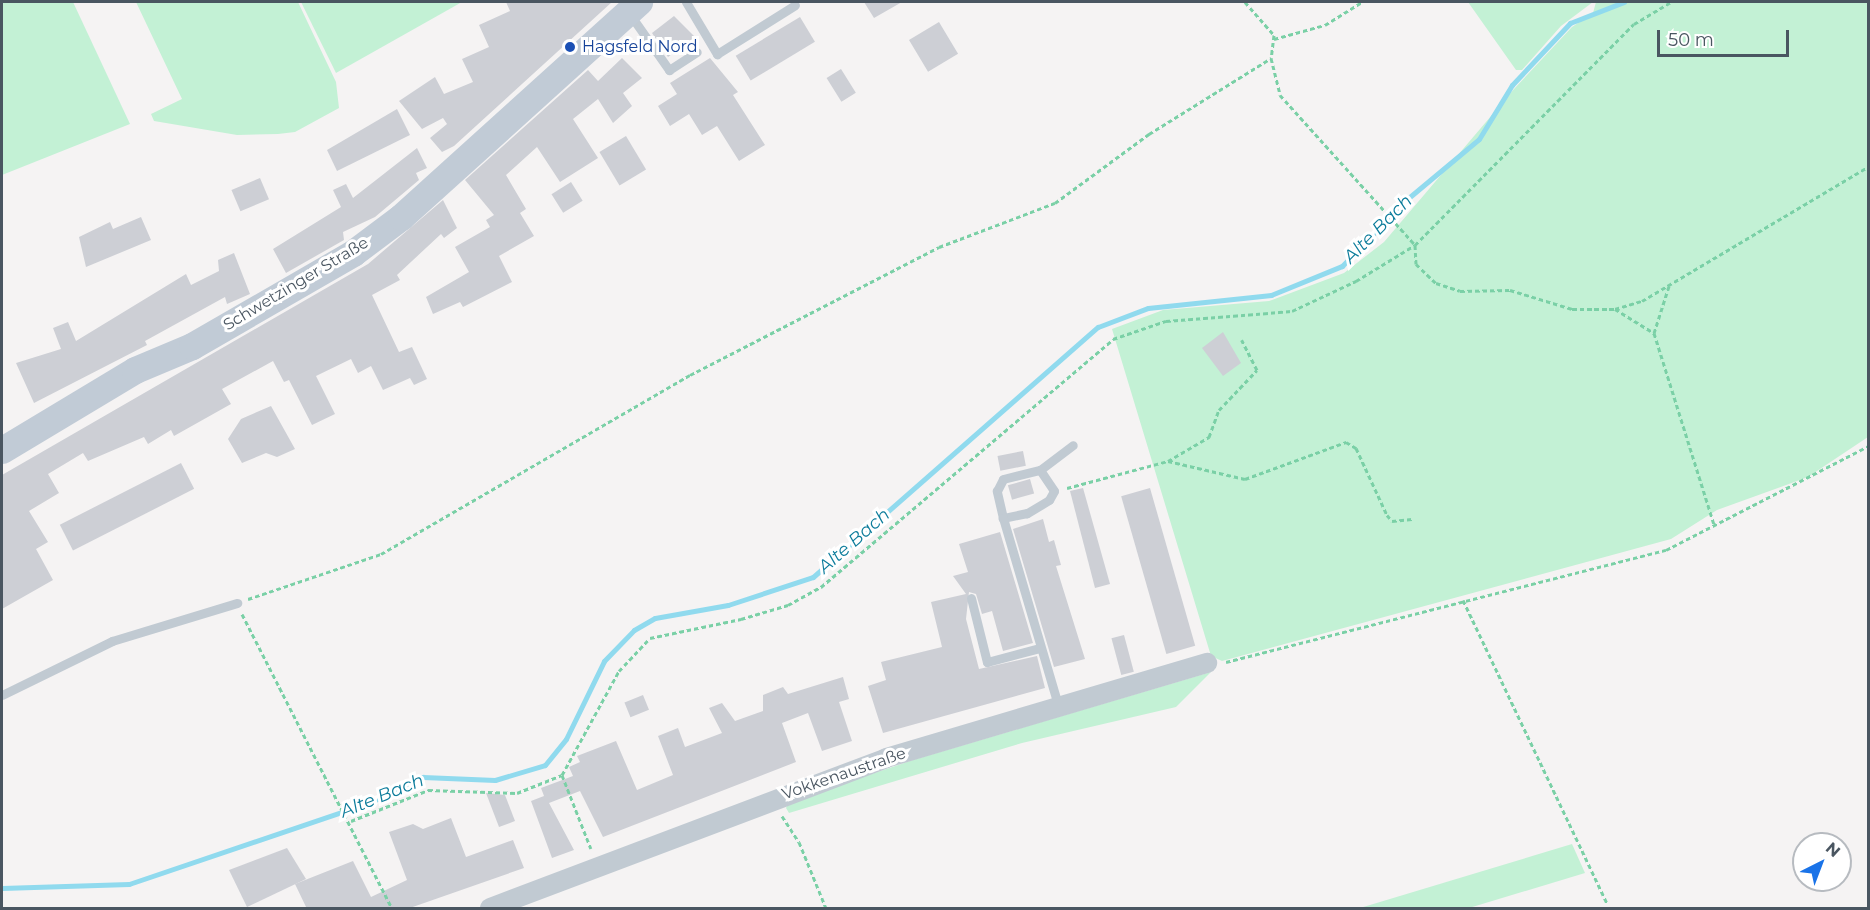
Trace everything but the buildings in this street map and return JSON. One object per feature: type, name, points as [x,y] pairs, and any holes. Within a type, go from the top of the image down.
[{"type":"main road","name":"Schwetzinger Straße","points":[[2,450],[86,398],[192,345],[353,253],[401,217],[634,6]]},
{"type":"street","name":"Vokkenaustraße","points":[[490,909],[774,798],[1207,663]]},
{"type":"lane","points":[[686,2],[717,54],[795,5]]},
{"type":"lane","points":[[634,6],[669,70],[697,52]]},
{"type":"lane","points":[[1059,708],[997,491],[1003,479],[1040,470],[1073,445]]},
{"type":"lane","points":[[1003,518],[1040,508],[1054,491],[1040,470]]},
{"type":"lane","points":[[971,598],[987,662],[1040,648]]},
{"type":"lane","points":[[2,695],[112,641],[237,603]]},
{"type":"path","points":[[1245,2],[1267,23],[1274,39],[1271,58],[1280,95],[1378,210],[1415,245],[1416,264],[1436,283],[1452,288],[1510,290],[1572,309],[1615,309],[1671,284],[1869,167]]},
{"type":"path","points":[[1274,39],[1325,25],[1362,2]]},
{"type":"path","points":[[351,821],[428,790],[517,793],[562,776],[619,671],[639,646],[665,631],[741,620],[788,605],[821,587],[1113,339],[1166,321],[1292,311],[1334,295],[1415,245],[1634,24],[1671,2]]},
{"type":"path","points":[[392,909],[351,821],[237,603],[381,554],[700,370],[939,247],[1055,203],[1149,134],[1271,58]]},
{"type":"path","points":[[1671,284],[1658,308],[1654,333],[1714,524]]},
{"type":"path","points":[[1615,309],[1654,333]]},
{"type":"path","points":[[1054,491],[1168,461],[1209,437],[1219,410],[1257,370],[1242,340]]},
{"type":"path","points":[[1168,461],[1245,479],[1346,442],[1356,448],[1387,515],[1392,521],[1412,519]]},
{"type":"path","points":[[1207,663],[1666,550],[1869,446]]},
{"type":"path","points":[[1463,600],[1606,903]]},
{"type":"path","points":[[562,776],[598,866]]},
{"type":"path","points":[[774,798],[826,909]]},
{"type":"green space","points":[[2,2],[73,2],[130,124],[2,175]]},
{"type":"green space","points":[[136,2],[298,2],[336,82],[339,108],[295,132],[278,134],[237,135],[154,121],[151,114],[182,99]]},
{"type":"green space","points":[[301,2],[462,2],[336,73]]},
{"type":"green space","points":[[1468,2],[1593,2],[1561,26],[1522,70],[1516,70]]},
{"type":"green space","points":[[1596,2],[1868,2],[1868,437],[1808,477],[1717,510],[1671,539],[1222,661],[1211,656],[1112,329],[1163,310],[1269,301],[1344,273],[1384,242],[1514,89],[1572,27],[1593,13]]},
{"type":"green space","points":[[1211,672],[1176,707],[1022,743],[789,813],[786,808],[789,802],[913,760]]},
{"type":"green space","points":[[1572,844],[1585,873],[1469,908],[1360,908]]},
{"type":"waterway","name":"Alte Bach","points":[[2,888],[129,884],[371,802],[423,777],[495,780],[545,765],[566,739],[604,661],[634,630],[655,618],[728,605],[813,577],[1098,327],[1148,308],[1271,295],[1342,266],[1406,200],[1479,139],[1512,85],[1570,23],[1624,2]]},
{"type":"place","name":"Hagsfeld Nord","points":[[570,47]]}]
